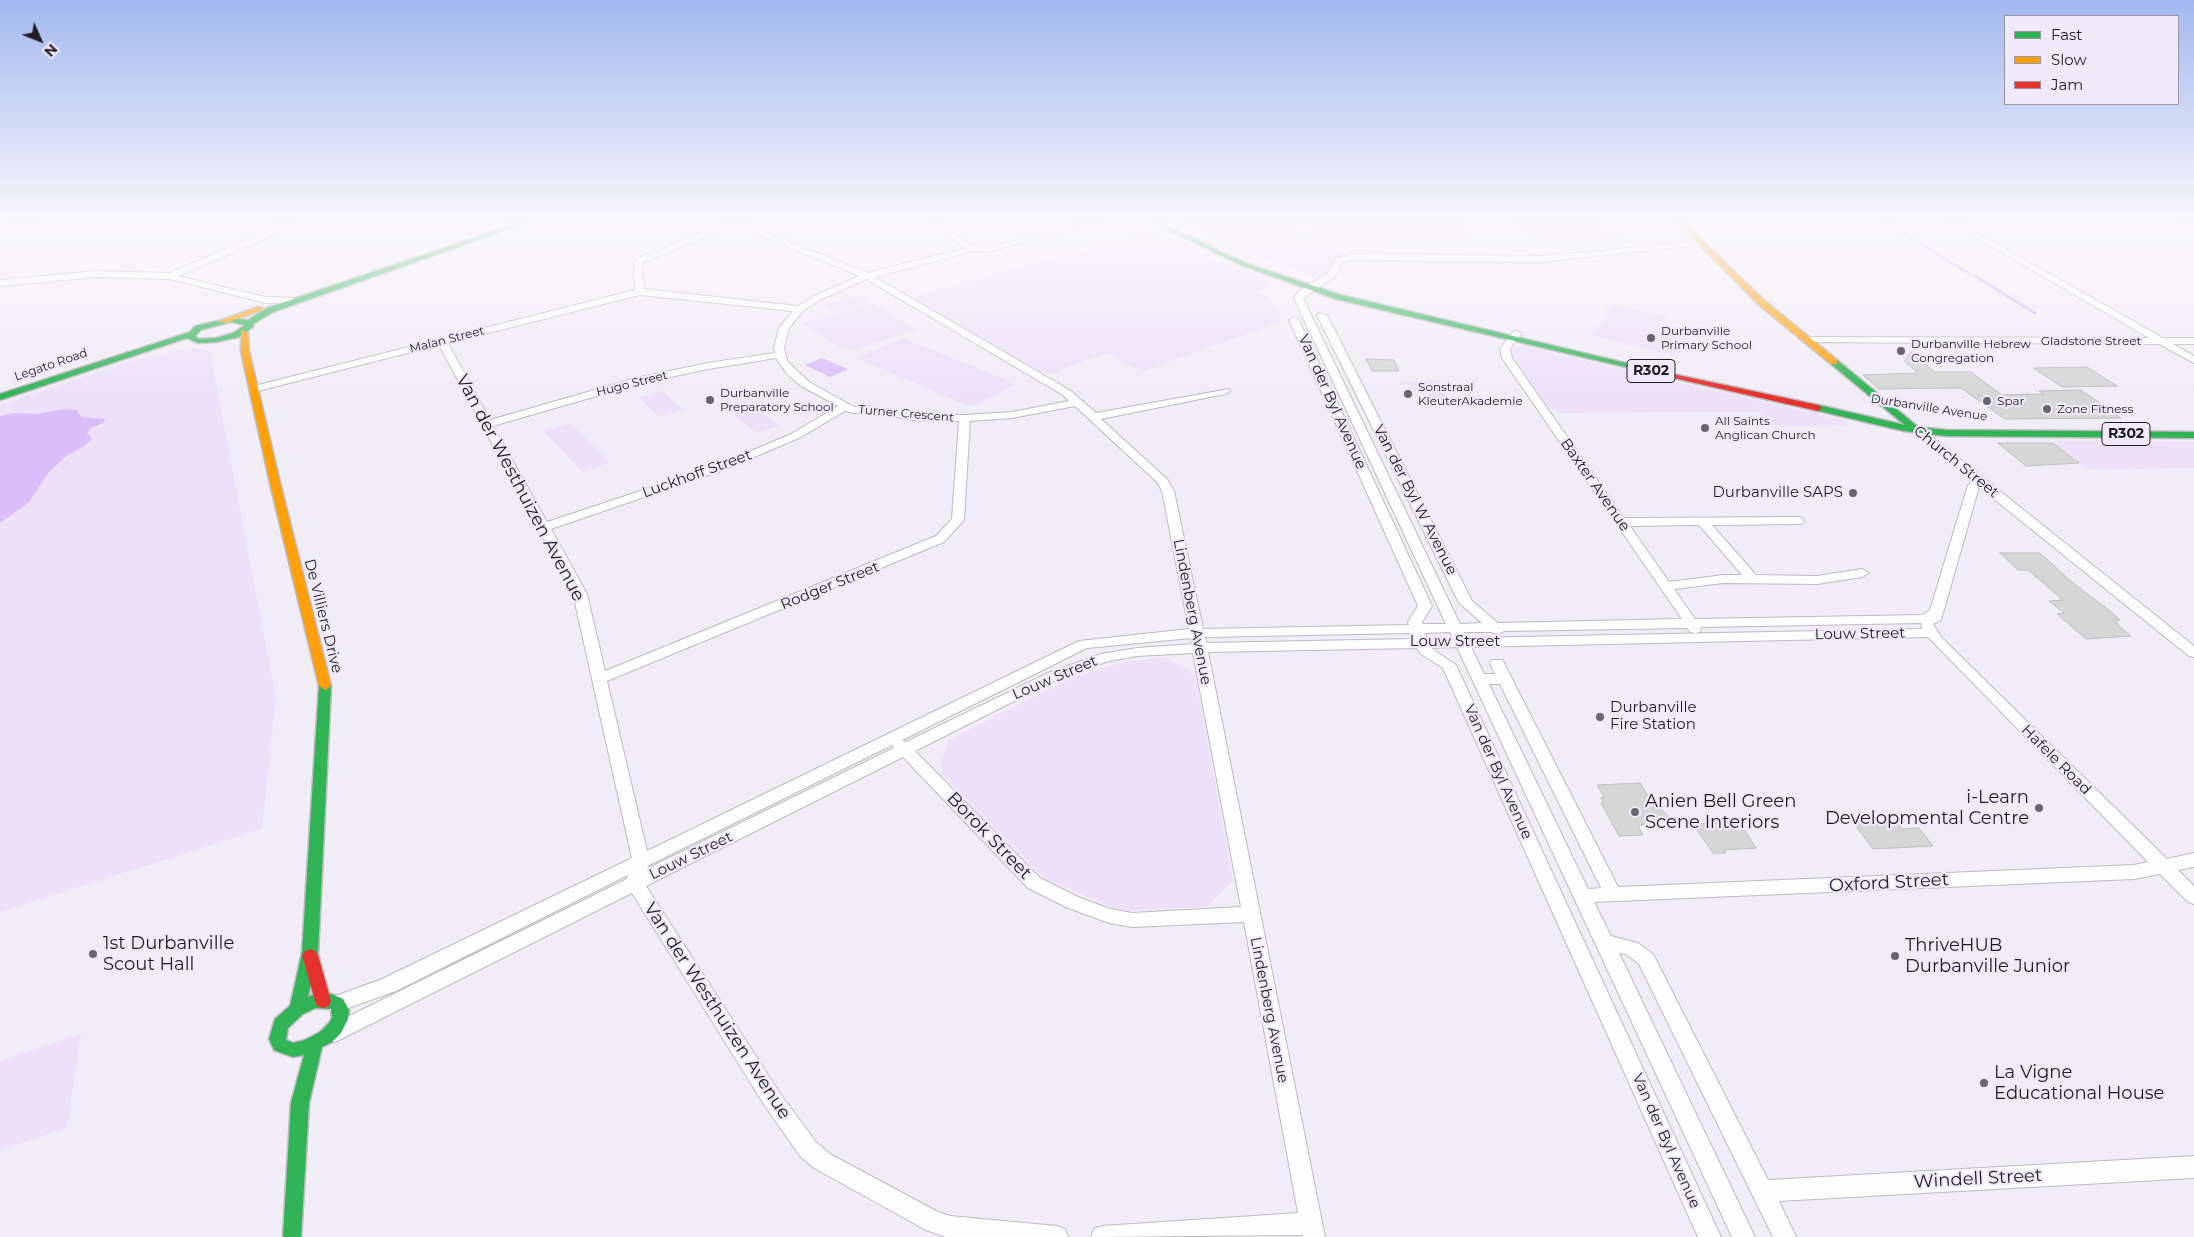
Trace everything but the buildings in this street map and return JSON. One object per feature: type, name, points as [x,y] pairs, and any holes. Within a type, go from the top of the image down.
[{"type":"main road","points":[[223,320],[350,281]]},
{"type":"main road","points":[[223,320],[239,320],[246,327],[270,310],[354,281]]},
{"type":"main road","name":"Durbanville Avenue","points":[[1299,281],[1514,336],[1917,430],[1991,432]]},
{"type":"main road","name":"Durbanville Avenue","points":[[1302,281],[1315,286]]},
{"type":"main road","name":"Church Street","points":[[1738,281],[1917,430]]},
{"type":"main road","name":"Legato Road","points":[[0,397],[190,334],[198,328],[223,320]]},
{"type":"main road","name":"Legato Road","points":[[111,360],[211,341],[246,327]]},
{"type":"main road","name":"De Villiers Drive","points":[[246,327],[245,352],[324,685],[310,953],[297,1009]]},
{"type":"main road","points":[[190,334],[193,339],[237,345],[245,352]]},
{"type":"main road","name":"Durbanville Avenue","points":[[1514,336],[1906,421],[1991,432]]},
{"type":"main road","points":[[1844,408],[1867,406],[1872,400],[1857,386],[1855,379]]},
{"type":"main road","name":"R302","points":[[1991,432],[2194,435]]},
{"type":"main road","name":"De Villiers Drive","points":[[310,953],[330,1002]]},
{"type":"main road","points":[[292,1237],[300,1103],[294,1059],[280,1045],[278,1032],[281,1024],[297,1009],[315,1001],[330,1002],[341,1010],[340,1019],[321,1041],[294,1059]]},
{"type":"main road","points":[[300,1103],[321,1041]]},
{"type":"street","points":[[0,283],[25,281]]},
{"type":"street","points":[[189,281],[265,300],[290,300]]},
{"type":"street","points":[[639,281],[640,292]]},
{"type":"street","points":[[780,355],[780,342],[784,328],[800,310],[826,292],[855,281]]},
{"type":"street","name":"Lindenberg Avenue","points":[[875,281],[1067,393],[1152,469],[1166,486],[1198,640],[1313,1230]]},
{"type":"street","points":[[1315,286],[1323,281]]},
{"type":"street","points":[[2056,281],[2194,360]]},
{"type":"street","name":"Van der Byl Avenue","points":[[1315,286],[1298,298],[1744,1237]]},
{"type":"street","name":"Malan Street","points":[[254,389],[640,292],[655,292],[800,310]]},
{"type":"street","points":[[258,310],[264,305],[265,300]]},
{"type":"street","name":"Van der Byl W Avenue","points":[[1322,315],[1466,603],[1496,628],[1504,642]]},
{"type":"street","name":"Van der Byl Avenue","points":[[1294,320],[1425,606],[1415,621],[1418,636],[1426,651],[1450,664],[1710,1237]]},
{"type":"street","name":"Baxter Avenue","points":[[1514,336],[1505,349],[1508,358],[1700,637]]},
{"type":"street","name":"Gladstone Street","points":[[1808,340],[2194,341]]},
{"type":"street","name":"Van der Westhuizen Avenue","points":[[442,342],[580,594],[641,861],[635,884],[772,1100],[814,1155],[934,1222],[950,1227],[1057,1237]]},
{"type":"street","points":[[1322,350],[1338,348]]},
{"type":"street","name":"Turner Crescent","points":[[780,355],[786,366],[798,378],[817,391],[839,401],[844,407],[914,417],[965,418],[1012,415],[1078,402]]},
{"type":"street","name":"Hugo Street","points":[[488,424],[636,381],[708,366],[780,355]]},
{"type":"street","points":[[1094,416],[1225,391]]},
{"type":"street","name":"Luckhoff Street","points":[[545,527],[722,467],[795,436],[844,407]]},
{"type":"street","name":"Rodger Street","points":[[600,678],[940,539],[958,520],[965,418]]},
{"type":"street","name":"Church Street","points":[[1917,430],[2194,653]]},
{"type":"street","points":[[1930,621],[1974,485],[1980,481]]},
{"type":"street","points":[[1702,521],[1752,579]]},
{"type":"street","points":[[1621,522],[1798,521]]},
{"type":"street","points":[[1665,586],[1723,579],[1818,580],[1862,573]]},
{"type":"street","name":"Louw Street","points":[[1458,635],[1504,642],[1700,637],[1930,621]]},
{"type":"street","name":"Louw Street","points":[[330,1002],[389,985],[1079,645],[1198,640],[1458,635],[1496,628],[1930,621]]},
{"type":"street","name":"Hafele Road","points":[[1930,621],[2194,897]]},
{"type":"street","name":"Louw Street","points":[[321,1041],[1078,665],[1121,654],[1198,640]]},
{"type":"street","points":[[1497,663],[1612,895]]},
{"type":"street","points":[[1478,679],[1505,679]]},
{"type":"street","name":"Borok Street","points":[[892,737],[1034,882],[1072,902],[1109,916],[1132,920],[1250,914]]},
{"type":"street","name":"Oxford Street","points":[[1582,896],[2134,872],[2194,860]]},
{"type":"street","points":[[1604,942],[1631,948],[1646,959],[1785,1237]]},
{"type":"street","name":"Windell Street","points":[[1762,1191],[2194,1166]]},
{"type":"street","points":[[1102,1237],[1313,1230]]},
{"type":"shaded area","points":[[974,281],[1265,281],[1275,285],[1258,291],[1269,298],[1283,321],[1142,371],[1108,353],[1063,368],[1061,373],[1045,374],[916,300],[919,299],[916,297]]},
{"type":"shaded area","points":[[858,295],[871,302],[834,313],[822,305]]},
{"type":"shaded area","points":[[872,303],[917,330],[845,352],[802,323]]},
{"type":"shaded area","points":[[1613,304],[1667,316],[1659,325],[1667,327],[1664,330],[1692,337],[1676,357],[1590,335],[1610,314],[1604,312]]},
{"type":"shaded area","points":[[903,338],[1016,384],[971,407],[857,358]]},
{"type":"shaded area","points":[[1518,346],[1528,346],[1830,417],[1845,421],[1850,425],[1773,427],[1759,412],[1561,413],[1547,406],[1511,354],[1511,351]]},
{"type":"shaded area","points":[[194,348],[210,351],[276,698],[262,829],[0,912],[0,405],[133,360]]},
{"type":"shaded area","points":[[822,358],[848,369],[830,377],[805,365]]},
{"type":"shaded area","points":[[1439,381],[1454,406],[1425,407],[1419,401],[1431,392],[1421,389],[1416,392],[1407,389],[1410,386],[1398,382]]},
{"type":"shaded area","points":[[662,391],[683,409],[659,417],[639,398]]},
{"type":"shaded area","points":[[755,407],[779,426],[756,433],[733,414]]},
{"type":"shaded area","points":[[65,409],[78,410],[78,414],[83,417],[105,419],[103,423],[91,428],[87,433],[92,438],[86,445],[66,456],[49,472],[29,502],[0,523],[0,416],[15,413],[36,414]]},
{"type":"shaded area","points":[[571,423],[610,463],[582,472],[544,431]]},
{"type":"shaded area","points":[[2051,441],[2194,442],[2194,468],[2090,470]]},
{"type":"shaded area","points":[[1164,657],[1189,670],[1191,674],[1195,673],[1233,881],[1206,907],[1118,911],[1043,877],[940,772],[943,770],[940,766],[948,740],[1069,679],[1119,663]]},
{"type":"shaded area","points":[[81,1034],[67,1127],[0,1151],[0,1061]]},
{"type":"waterway","points":[[1983,281],[2035,313]]},
{"type":"traffic: fast","points":[[249,323],[270,310],[355,281]]},
{"type":"traffic: fast","points":[[1292,281],[1339,297],[1634,367]]},
{"type":"traffic: fast","points":[[231,320],[245,321],[250,325],[236,335],[216,340],[198,341],[190,337],[198,328],[231,320]]},
{"type":"traffic: fast","points":[[0,397],[190,334]]},
{"type":"traffic: fast","points":[[1834,362],[1915,429]]},
{"type":"traffic: fast","points":[[1818,408],[1904,428],[1946,433],[2194,435]]},
{"type":"traffic: fast","points":[[297,1009],[310,953],[325,686]]},
{"type":"traffic: fast","points":[[315,1001],[331,1001],[337,1004],[341,1010],[340,1019],[335,1028],[326,1037],[308,1047],[293,1050],[280,1045],[277,1039],[281,1024],[297,1009],[315,1001]]},
{"type":"traffic: fast","points":[[292,1237],[300,1103],[315,1044]]},
{"type":"traffic: slow","points":[[1739,281],[1762,303],[1834,362]]},
{"type":"traffic: slow","points":[[223,321],[261,309]]},
{"type":"traffic: slow","points":[[244,332],[245,351],[275,483],[325,686]]},
{"type":"traffic: jam","points":[[1634,367],[1818,408]]},
{"type":"traffic: jam","points":[[310,955],[323,1001]]},
{"type":"place","name":"Durbanville Primary School","points":[[1651,338]]},
{"type":"place","name":"Durbanville Hebrew Congregation","points":[[1901,351]]},
{"type":"place","name":"Sonstraal KleuterAkademie","points":[[1408,394]]},
{"type":"place","name":"Durbanville Preparatory School","points":[[710,400]]},
{"type":"place","name":"Spar","points":[[1987,401]]},
{"type":"place","name":"Zone Fitness","points":[[2047,409]]},
{"type":"place","name":"All Saints Anglican Church","points":[[1705,428]]},
{"type":"place","name":"Durbanville SAPS","points":[[1853,493]]},
{"type":"place","name":"Durbanville Fire Station","points":[[1600,717]]},
{"type":"place","name":"i-Learn Developmental Centre","points":[[2039,808]]},
{"type":"place","name":"Anien Bell Green Scene Interiors","points":[[1635,812]]},
{"type":"place","name":"1st Durbanville Scout Hall","points":[[93,954]]},
{"type":"place","name":"ThriveHUB Durbanville Junior","points":[[1895,956]]},
{"type":"place","name":"La Vigne Educational House","points":[[1984,1083]]}]
